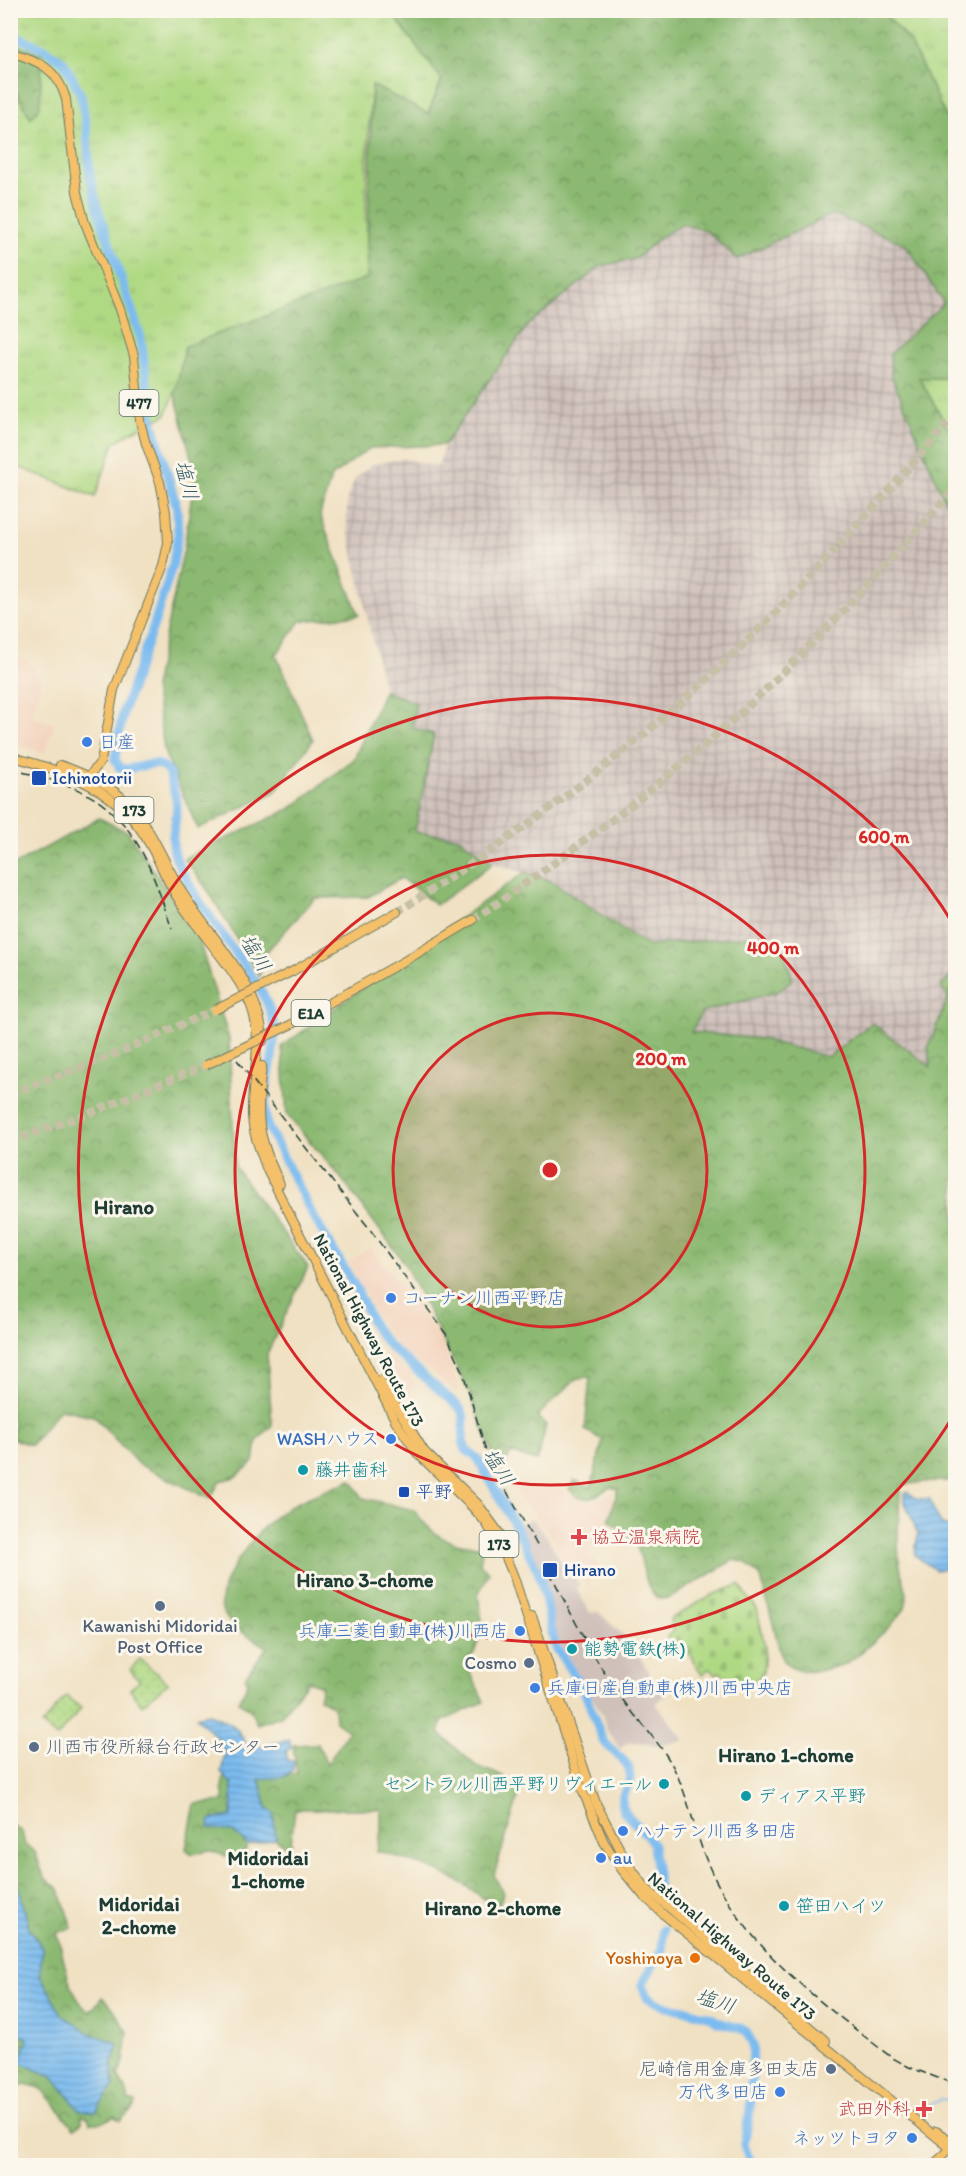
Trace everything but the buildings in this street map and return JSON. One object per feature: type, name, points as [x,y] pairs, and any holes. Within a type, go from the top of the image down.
[{"type":"highway","name":"477","points":[[10,52],[38,61],[53,73],[62,86],[66,99],[77,192],[86,223],[120,309],[134,356],[140,421],[160,482],[166,512],[168,543],[163,566],[119,674],[101,761],[87,779]]},
{"type":"highway","name":"National Highway Route 173","points":[[10,750],[71,769],[87,779]]},
{"type":"highway","name":"National Highway Route 173","points":[[10,756],[102,783],[126,801],[142,820],[183,894],[240,974],[254,999],[262,1024],[263,1057],[258,1111],[260,1130],[267,1155],[372,1364],[414,1437],[424,1452],[478,1504],[490,1519],[508,1550],[596,1803],[627,1863],[647,1889],[693,1930],[954,2147]]},
{"type":"highway","name":"E1A","points":[[214,1010],[293,971],[397,912]]},
{"type":"highway","name":"E1A","points":[[206,1065],[316,1011],[473,920]]},
{"type":"main road","points":[[931,2166],[954,2147]]},
{"type":"shaded area","points":[[833,213],[905,244],[945,303],[890,354],[891,375],[956,524],[956,971],[941,986],[948,998],[928,1048],[932,1068],[872,1023],[828,1057],[761,1039],[691,1032],[702,1012],[777,992],[757,935],[648,946],[551,881],[493,863],[458,837],[415,832],[434,734],[412,728],[416,703],[384,691],[347,525],[347,498],[356,477],[373,464],[403,459],[438,467],[444,445],[528,325],[601,266],[635,259],[659,238],[682,223],[707,231],[737,259]]},
{"type":"shaded area","points":[[10,655],[27,661],[40,677],[39,694],[31,716],[55,724],[44,753],[11,743]]},
{"type":"shaded area","points":[[370,1248],[440,1337],[460,1389],[455,1393],[431,1370],[398,1347],[380,1322],[348,1262]]},
{"type":"shaded area","points":[[388,1354],[405,1371],[412,1374],[410,1378],[417,1385],[401,1398],[377,1360]]},
{"type":"shaded area","name":"協立温泉病院","points":[[511,1481],[544,1491],[549,1487],[567,1491],[579,1499],[591,1502],[611,1494],[615,1504],[610,1507],[607,1520],[613,1528],[605,1540],[588,1553],[600,1568],[591,1576],[589,1588],[561,1556],[555,1542],[532,1511],[527,1508]]},
{"type":"shaded area","points":[[530,1519],[546,1535],[563,1564],[580,1585],[576,1588],[590,1613],[598,1612],[623,1635],[633,1648],[648,1670],[650,1677],[665,1695],[656,1704],[683,1741],[655,1746],[640,1742],[626,1743],[620,1749],[607,1730],[602,1714],[559,1642],[544,1578],[520,1525]]},
{"type":"green space","points":[[11,10],[390,11],[442,79],[428,114],[372,86],[367,182],[368,278],[185,366],[166,415],[114,443],[95,497],[11,464],[10,84],[31,117],[42,54],[11,43]]},
{"type":"green space","points":[[390,10],[882,11],[911,44],[955,136],[955,378],[919,378],[955,440],[955,524],[891,375],[890,354],[944,303],[905,244],[833,214],[737,259],[707,231],[682,224],[659,238],[635,259],[601,266],[528,325],[444,445],[370,448],[331,477],[320,515],[359,615],[301,621],[276,655],[313,740],[275,792],[198,829],[165,754],[154,687],[184,549],[195,472],[175,394],[185,346],[367,278],[372,85],[428,114],[442,80]]},
{"type":"green space","points":[[882,11],[955,11],[955,136],[911,44]]},
{"type":"green space","points":[[11,43],[42,54],[40,107],[31,118],[11,84]]},
{"type":"green space","points":[[919,378],[955,378],[955,440]]},
{"type":"green space","points":[[384,691],[416,703],[412,728],[434,734],[415,832],[458,837],[493,863],[436,905],[401,878],[368,897],[315,898],[267,951],[259,976],[209,892],[184,858],[290,809],[354,759]]},
{"type":"green space","points":[[99,818],[128,832],[198,937],[229,1039],[235,1167],[308,1267],[267,1354],[272,1425],[257,1441],[254,1462],[235,1477],[220,1481],[210,1499],[138,1464],[94,1416],[60,1409],[31,1445],[11,1438],[14,1425],[10,1416],[11,867]]},
{"type":"green space","points":[[525,872],[551,881],[648,946],[758,935],[782,948],[793,979],[777,992],[702,1012],[691,1032],[761,1039],[828,1057],[872,1023],[931,1067],[928,1048],[948,998],[941,986],[955,972],[955,1481],[900,1485],[898,1551],[907,1594],[905,1607],[887,1629],[845,1664],[809,1672],[797,1670],[786,1664],[782,1659],[761,1577],[745,1562],[733,1560],[670,1598],[654,1595],[649,1587],[634,1541],[609,1520],[618,1489],[610,1487],[590,1499],[578,1497],[569,1489],[574,1480],[591,1487],[603,1440],[585,1430],[590,1377],[577,1378],[537,1416],[546,1425],[537,1461],[511,1453],[499,1471],[469,1392],[403,1261],[341,1178],[287,1115],[282,1046]]},
{"type":"green space","points":[[351,1480],[363,1498],[414,1510],[428,1527],[451,1542],[483,1546],[480,1564],[489,1572],[478,1595],[483,1627],[474,1653],[465,1661],[484,1702],[443,1721],[439,1733],[476,1766],[504,1777],[520,1791],[494,1875],[503,1893],[499,1905],[491,1906],[467,1886],[438,1871],[377,1851],[381,1831],[381,1809],[295,1809],[290,1851],[276,1839],[273,1813],[267,1808],[259,1778],[297,1773],[293,1745],[318,1744],[327,1764],[349,1731],[335,1721],[334,1707],[319,1698],[322,1686],[308,1681],[281,1716],[257,1724],[250,1709],[239,1702],[248,1683],[245,1677],[267,1647],[229,1621],[222,1609],[221,1598],[239,1558],[268,1523],[293,1505]]},
{"type":"green space","points":[[739,1585],[757,1609],[765,1647],[763,1673],[745,1690],[720,1672],[717,1674],[709,1668],[702,1675],[690,1655],[667,1637],[673,1632],[670,1619],[712,1595]]},
{"type":"green space","points":[[140,1659],[168,1683],[142,1705],[130,1689],[140,1681],[130,1670]]},
{"type":"green space","points":[[66,1696],[81,1708],[57,1737],[42,1725]]},
{"type":"green space","points":[[224,1776],[232,1783],[232,1817],[210,1820],[233,1832],[248,1845],[242,1857],[230,1858],[209,1850],[192,1854],[186,1849],[195,1804],[224,1801],[222,1788]]},
{"type":"green space","points":[[10,1823],[22,1832],[25,1844],[35,1852],[44,1877],[59,1889],[72,1928],[57,1933],[68,1976],[77,1997],[90,2012],[103,1997],[112,2006],[128,2032],[124,2062],[118,2075],[128,2095],[128,2100],[136,2102],[135,2106],[120,2121],[114,2116],[101,2123],[90,2123],[88,2117],[82,2116],[82,2122],[74,2128],[41,2088],[25,2084],[11,2090],[11,2027],[28,2039],[36,2070],[53,2076],[80,2111],[114,2085],[112,2066],[117,2043],[91,2034],[61,2014],[40,1974],[42,1948],[29,1928],[19,1888],[11,1892]]},
{"type":"water","points":[[908,1492],[917,1499],[930,1499],[942,1525],[948,1527],[955,1524],[955,1547],[946,1558],[946,1565],[942,1569],[935,1570],[915,1555],[918,1534],[905,1502],[905,1493]]},
{"type":"water","points":[[208,1714],[233,1726],[248,1749],[289,1740],[291,1748],[286,1751],[288,1761],[294,1761],[293,1770],[284,1777],[259,1779],[267,1808],[273,1813],[276,1839],[248,1845],[233,1832],[209,1828],[210,1820],[232,1816],[232,1784],[221,1773],[225,1753],[217,1738],[196,1717]]},
{"type":"water","points":[[19,1888],[29,1928],[42,1948],[40,1974],[61,2014],[91,2034],[117,2043],[112,2066],[114,2085],[96,2111],[80,2111],[53,2076],[20,2062],[28,2039],[10,2027],[11,1949],[15,1938],[11,1892]]},
{"type":"waterway","name":"塩川","points":[[10,34],[43,48],[64,62],[81,95],[87,131],[90,175],[98,209],[141,338],[152,420],[177,508],[178,534],[173,564],[123,712],[115,759],[120,768],[127,769],[153,764],[164,768],[169,774],[177,803],[173,838],[176,858],[198,898],[256,983],[271,1014],[274,1035],[265,1100],[267,1125],[313,1216],[356,1288],[374,1327],[389,1346],[460,1408],[464,1417],[463,1441],[466,1450],[478,1459],[538,1571],[555,1646],[585,1693],[603,1741],[629,1768],[630,1779],[623,1795],[622,1806],[624,1812],[646,1834],[653,1845],[659,1889]]},
{"type":"waterway","name":"塩川","points":[[663,1930],[662,1949],[642,1985],[647,1997],[667,2007],[691,2011],[740,2028],[747,2033],[753,2045],[750,2110],[744,2145],[752,2166]]},
{"type":"waterway","points":[[925,2108],[942,2099],[956,2097]]},
{"type":"tunnel","points":[[397,912],[478,859],[558,802],[634,742],[708,678],[773,615],[866,516],[956,414]]},
{"type":"tunnel","points":[[473,920],[613,819],[714,737],[800,655],[956,487]]},
{"type":"tunnel","points":[[10,1094],[110,1056],[215,1010]]},
{"type":"tunnel","points":[[10,1141],[86,1115],[206,1065]]},
{"type":"railway","points":[[10,769],[55,781],[81,791],[101,803],[117,817],[130,833],[150,868],[172,929]]},
{"type":"railway","points":[[237,1060],[369,1228],[446,1334],[462,1369],[488,1458],[538,1547]]},
{"type":"railway","points":[[549,1571],[607,1676],[671,1763],[678,1776],[706,1860],[728,1902],[747,1928],[791,1975],[891,2057],[909,2067],[956,2085]]},
{"type":"place","name":"日産","points":[[87,742]]},
{"type":"place","name":"Ichinotorii","points":[[39,778]]},
{"type":"place","name":"コーナン川西平野店","points":[[391,1298]]},
{"type":"place","name":"WASHハウス","points":[[391,1439]]},
{"type":"place","name":"藤井歯科","points":[[303,1470]]},
{"type":"place","name":"平野","points":[[404,1492]]},
{"type":"place","name":"協立温泉病院","points":[[579,1537]]},
{"type":"place","name":"Hirano","points":[[550,1570]]},
{"type":"place","name":"Kawanishi Midoridai Post Office","points":[[160,1606]]},
{"type":"place","name":"兵庫三菱自動車(株)川西店","points":[[520,1631]]},
{"type":"place","name":"能勢電鉄(株)","points":[[572,1649]]},
{"type":"place","name":"Cosmo","points":[[529,1663]]},
{"type":"place","name":"兵庫日産自動車(株)川西中央店","points":[[535,1688]]},
{"type":"place","name":"川西市役所緑台行政センター","points":[[34,1747]]},
{"type":"place","name":"セントラル川西平野リヴィエール","points":[[664,1784]]},
{"type":"place","name":"ディアス平野","points":[[746,1796]]},
{"type":"place","name":"ハナテン川西多田店","points":[[623,1831]]},
{"type":"place","name":"au","points":[[601,1858]]},
{"type":"place","name":"笹田ハイツ","points":[[784,1906]]},
{"type":"place","name":"Yoshinoya","points":[[695,1958]]},
{"type":"place","name":"尼崎信用金庫多田支店","points":[[831,2069]]},
{"type":"place","name":"万代多田店","points":[[780,2092]]},
{"type":"place","name":"武田外科","points":[[924,2109]]},
{"type":"place","name":"ネッツトヨタ","points":[[912,2138]]},
{"type":"district","name":"Hirano","points":[[124,1207]]},
{"type":"district","name":"Hirano 3-chome","points":[[365,1580]]},
{"type":"district","name":"Hirano 1-chome","points":[[786,1755]]},
{"type":"district","name":"Midoridai 1-chome","points":[[268,1870]]},
{"type":"district","name":"Hirano 2-chome","points":[[493,1908]]},
{"type":"district","name":"Midoridai 2-chome","points":[[139,1916]]}]
